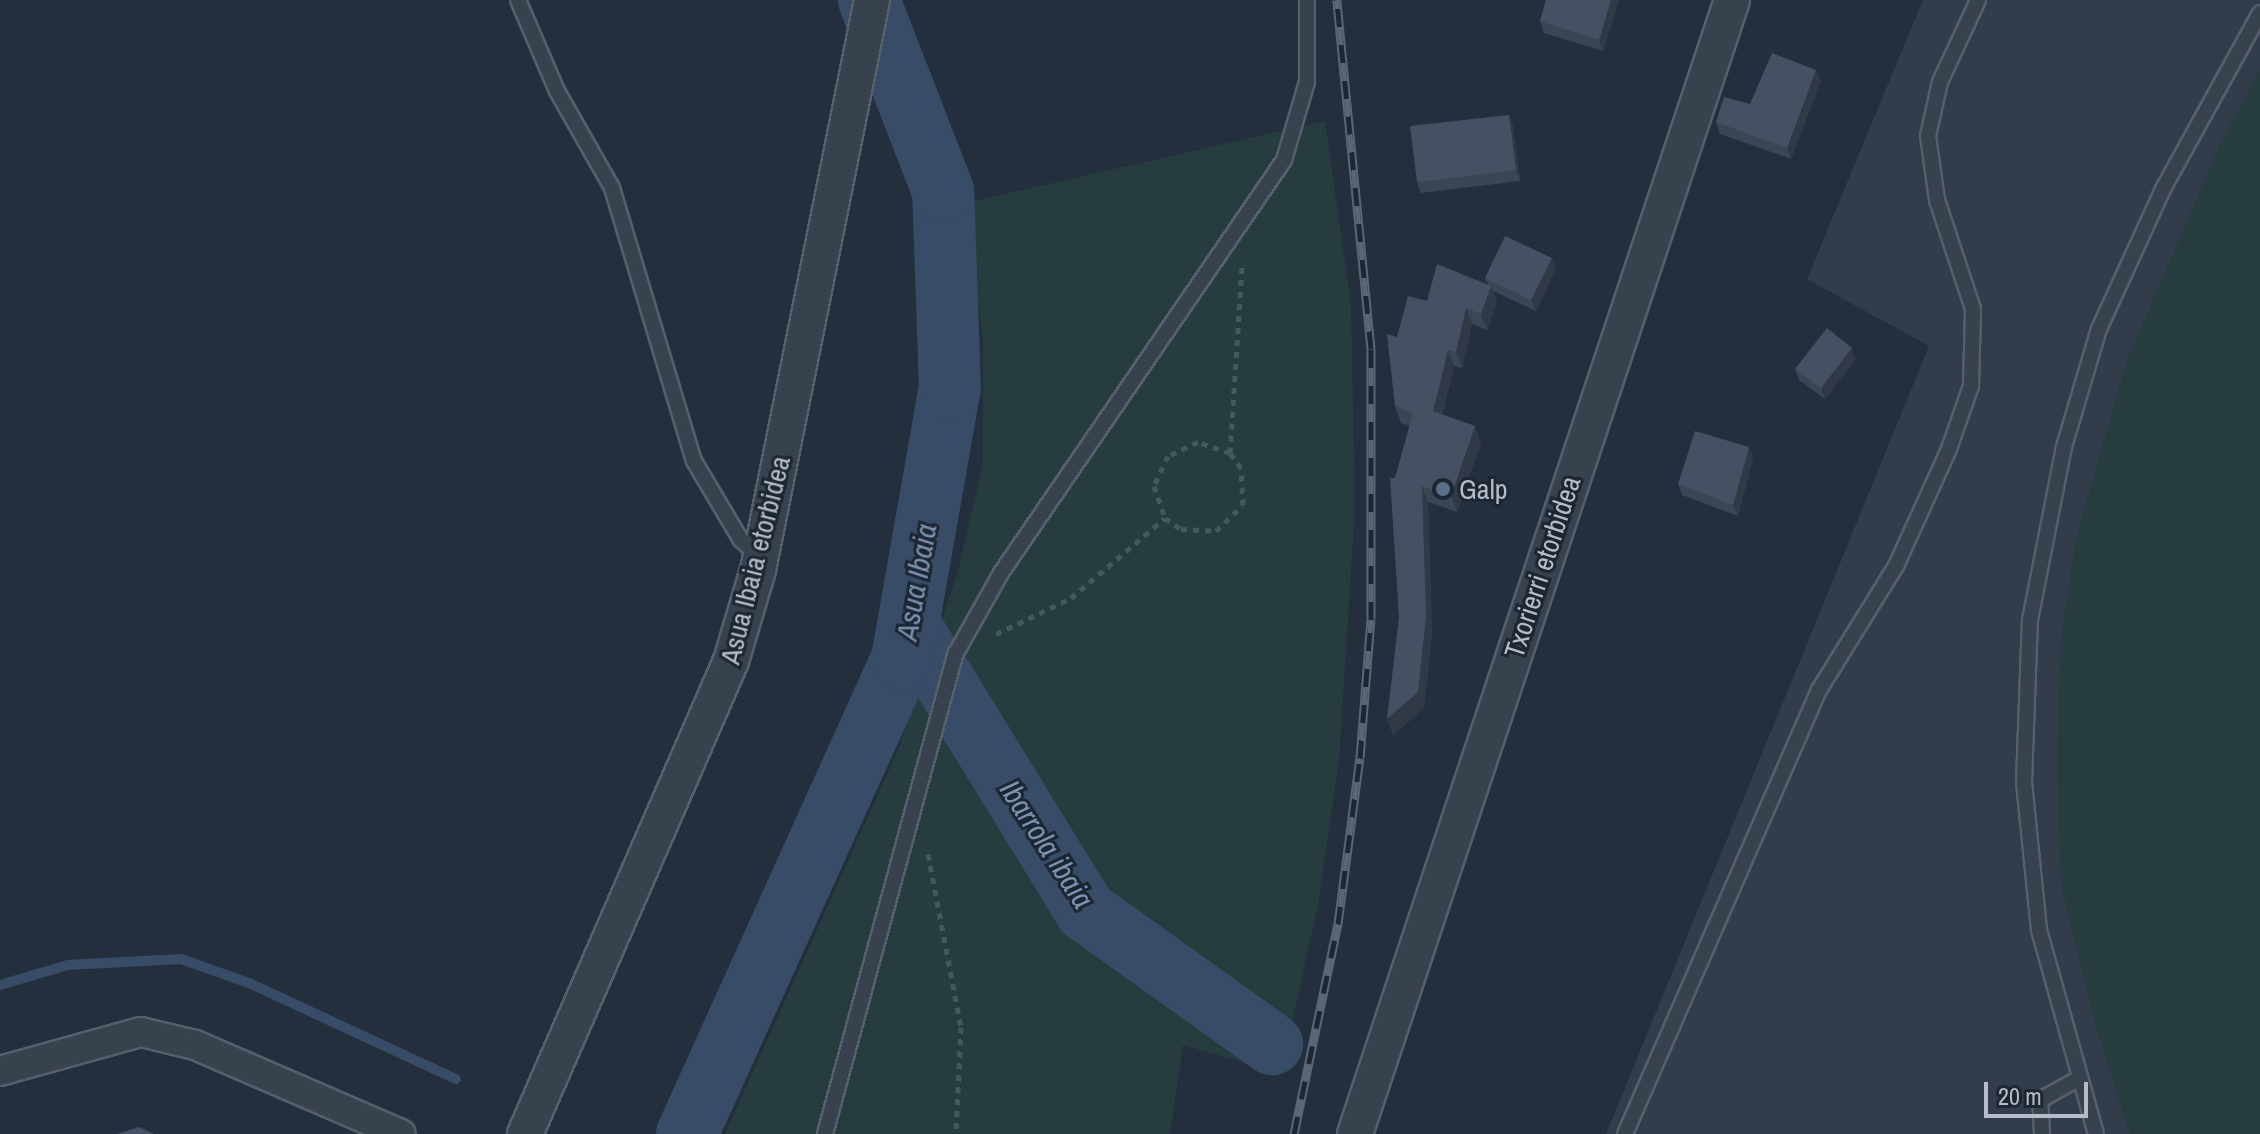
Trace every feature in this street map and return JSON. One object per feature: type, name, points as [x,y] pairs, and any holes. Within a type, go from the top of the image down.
[{"type":"street","name":"Asua Ibaia etorbidea","points":[[525,1134],[726,675],[761,558],[872,0]]},
{"type":"street","name":"Txorierri etorbidea","points":[[1355,1134],[1732,0]]},
{"type":"street","points":[[0,1071],[141,1032],[195,1045],[401,1134]]},
{"type":"lane","points":[[518,0],[557,91],[612,188],[694,461],[741,540],[761,558]]},
{"type":"lane","points":[[825,1134],[938,708],[956,653],[1001,573],[1284,160],[1299,122],[1307,82],[1307,0]]},
{"type":"lane","points":[[1625,1134],[1819,690],[1896,566],[1949,449],[1971,386],[1973,309],[1937,200],[1928,136],[1940,82],[1978,0]]},
{"type":"lane","points":[[2096,1134],[2078,1079],[2038,915],[2024,782],[2030,620],[2064,447],[2099,329],[2163,189],[2260,13]]},
{"type":"lane","points":[[2042,1134],[2040,1100],[2078,1079]]},
{"type":"path","points":[[1230,453],[1198,442],[1168,456],[1154,486],[1165,518],[1198,533],[1232,520],[1243,505],[1245,486],[1230,453],[1244,220]]},
{"type":"path","points":[[956,653],[1071,598],[1165,518]]},
{"type":"path","points":[[927,851],[961,1027],[956,1134]]},
{"type":"shaded area","points":[[1923,0],[2260,0],[2260,1134],[1606,1134],[1929,346],[1807,279]]},
{"type":"green space","points":[[2260,70],[2260,1134],[2130,1134],[2095,1023],[2061,883],[2057,760],[2061,638],[2077,535],[2127,360],[2222,141]]},
{"type":"green space","points":[[1325,121],[1351,305],[1355,509],[1339,760],[1318,905],[1281,1073],[1183,1045],[1170,1134],[725,1134],[898,750],[957,575],[983,464],[983,340],[966,203]]},
{"type":"building","points":[[1546,0],[1611,0],[1599,40],[1540,21]]},
{"type":"building","points":[[1772,53],[1816,70],[1787,148],[1716,122],[1724,97],[1750,104]]},
{"type":"building","points":[[1509,115],[1516,170],[1417,182],[1410,126]]},
{"type":"building","points":[[1505,236],[1552,258],[1531,300],[1485,278]]},
{"type":"building","points":[[1437,264],[1491,286],[1481,314],[1466,308],[1456,352],[1448,350],[1433,411],[1475,426],[1451,496],[1422,486],[1426,616],[1418,692],[1387,719],[1399,617],[1390,478],[1395,478],[1413,413],[1395,406],[1387,334],[1397,337],[1408,296],[1427,301]]},
{"type":"building","points":[[1827,328],[1852,348],[1821,388],[1795,369]]},
{"type":"building","points":[[1695,431],[1749,447],[1733,505],[1678,484]]},
{"type":"building","points":[[139,1127],[154,1134],[117,1134]]},
{"type":"waterway","name":"Asua Ibaia","points":[[687,1134],[902,659],[950,388],[943,191],[869,0]]},
{"type":"waterway","name":"Ibarrola ibaia","points":[[911,627],[1086,911],[1272,1044]]},
{"type":"waterway","points":[[0,985],[68,965],[181,959],[249,983],[456,1079]]},
{"type":"railway","points":[[1294,1134],[1338,924],[1360,758],[1371,619],[1371,349],[1337,0]]},
{"type":"place","name":"Galp","points":[[1443,489]]}]
